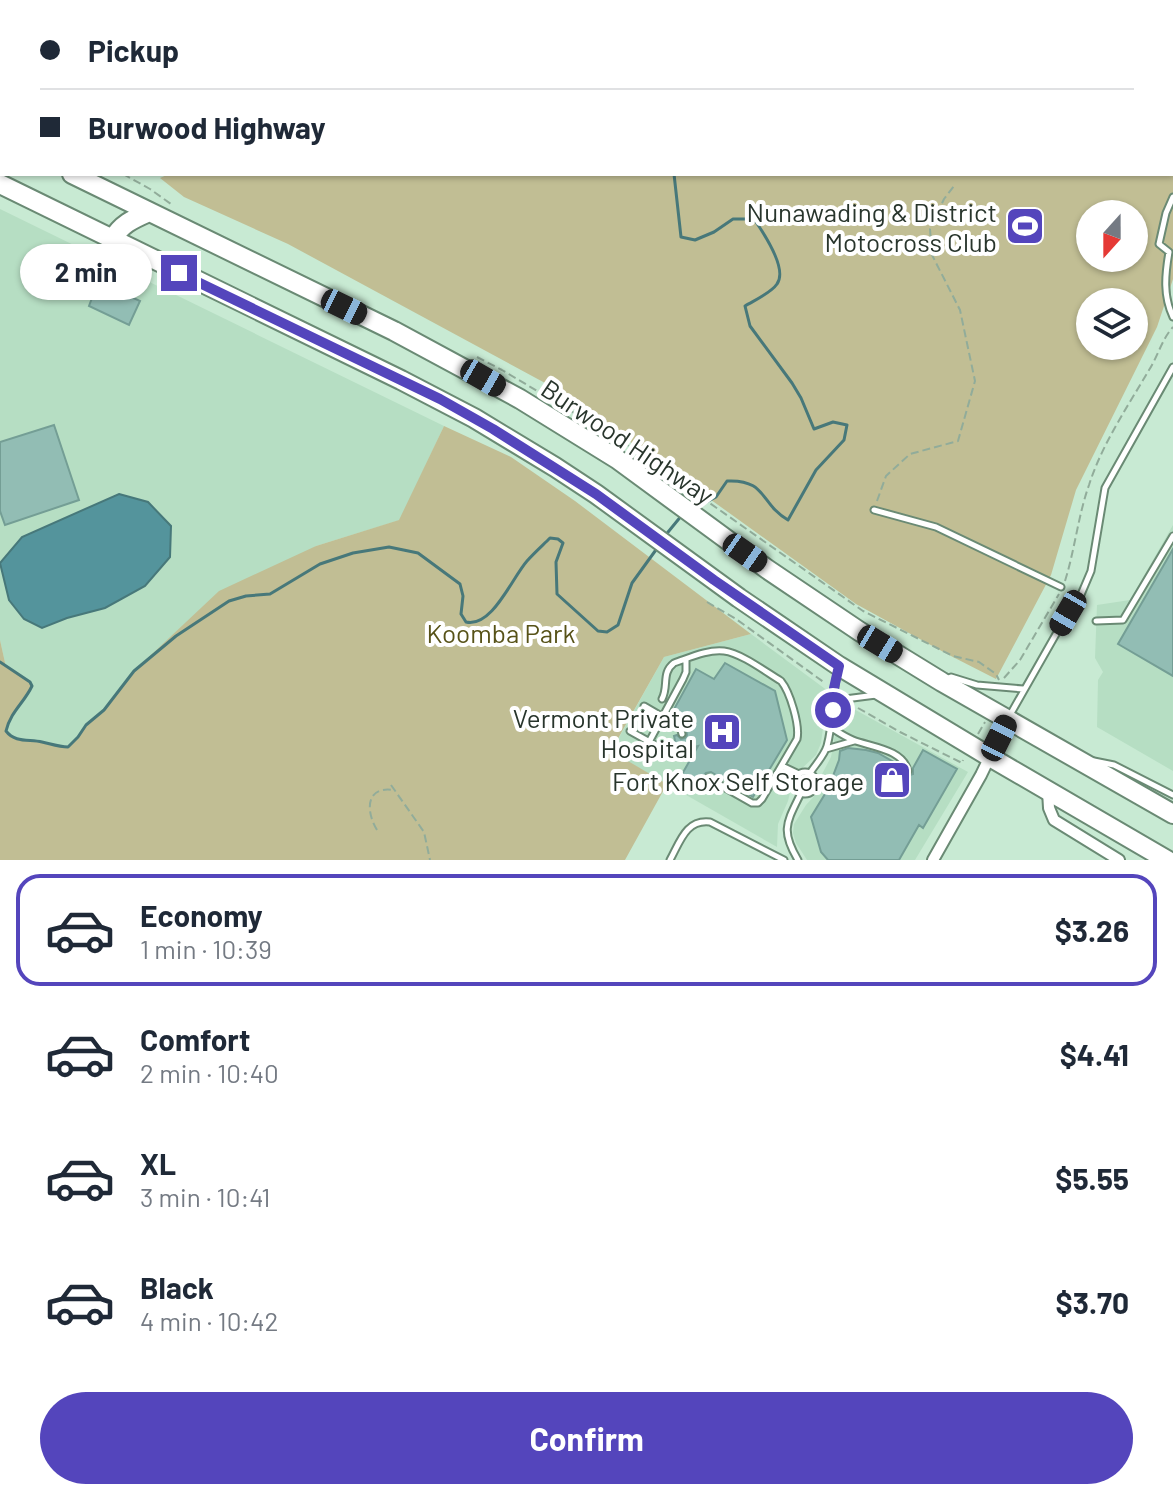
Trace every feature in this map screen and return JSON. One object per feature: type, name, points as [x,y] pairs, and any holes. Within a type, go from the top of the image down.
[{"type":"highway","name":"Burwood Highway","points":[[76,176],[394,331],[483,378],[594,444],[827,611],[942,682],[1173,814]]},
{"type":"highway","points":[[0,184],[440,399],[555,467],[839,666],[1167,860]]},
{"type":"highway","points":[[112,240],[125,223],[149,212]]},
{"type":"street","points":[[933,860],[990,757],[1000,715]]},
{"type":"street","points":[[1048,791],[1049,808],[1054,820],[1119,860]]},
{"type":"lane","points":[[1173,197],[1159,244],[1169,252],[1166,302],[1173,317]]},
{"type":"lane","points":[[1000,715],[1023,689],[1068,613],[1082,596],[1091,571],[1105,488],[1173,367]]},
{"type":"lane","points":[[874,510],[936,527],[1061,587]]},
{"type":"lane","points":[[1096,621],[1123,620],[1173,536]]},
{"type":"lane","points":[[662,699],[669,666],[714,651],[734,654],[786,687],[798,731],[797,739],[758,803],[752,803],[740,792],[711,777]]},
{"type":"lane","points":[[649,742],[683,679],[686,659]]},
{"type":"lane","points":[[810,773],[826,749],[839,666]]},
{"type":"lane","points":[[942,682],[951,677],[990,687],[1023,689]]},
{"type":"lane","points":[[833,710],[845,699],[884,693]]},
{"type":"lane","points":[[644,706],[680,727],[682,734]]},
{"type":"lane","points":[[830,727],[855,741],[883,749],[906,762],[908,771]]},
{"type":"lane","points":[[630,731],[675,756],[681,756],[685,749]]},
{"type":"lane","points":[[826,749],[855,741]]},
{"type":"lane","points":[[1074,756],[1114,765],[1173,795]]},
{"type":"lane","points":[[782,766],[799,774],[810,773]]},
{"type":"lane","points":[[775,777],[794,785],[801,793],[809,793],[815,788],[815,779],[810,773]]},
{"type":"lane","points":[[794,785],[799,774]]},
{"type":"lane","points":[[798,860],[787,840],[787,831],[788,820],[801,793]]},
{"type":"lane","points":[[670,860],[691,825],[699,821],[710,822],[784,860]]},
{"type":"path","points":[[127,176],[175,207]]},
{"type":"path","points":[[874,510],[886,476],[910,454],[958,441],[975,381],[960,310],[932,255],[930,229],[954,186]]},
{"type":"path","points":[[557,402],[670,474],[863,611],[953,656],[979,662],[996,674],[1000,682],[1020,660],[1057,600],[1071,564],[1089,483],[1166,334],[1173,327]]},
{"type":"path","points":[[962,763],[971,746],[1000,715]]},
{"type":"path","points":[[391,785],[424,832],[430,860]]},
{"type":"path","points":[[377,830],[369,810],[372,799],[379,791],[395,790]]},
{"type":"shaded area","points":[[0,209],[444,426],[400,520],[316,546],[134,671],[104,710],[86,725],[68,747],[25,741],[9,736],[6,731],[12,714],[32,686],[6,667],[0,640]]},
{"type":"shaded area","points":[[1173,525],[1173,771],[1097,727],[1098,680],[1103,672],[1095,658],[1097,605],[1130,600]]},
{"type":"shaded area","name":"Vermont Private Hospital","points":[[751,634],[828,691],[821,743],[816,755],[794,776],[778,824],[777,847],[611,752],[664,657]]},
{"type":"shaded area","name":"Fort Knox Self Storage","points":[[843,707],[847,710],[852,708],[968,772],[915,860],[807,860],[796,843],[794,824],[818,792],[821,776],[831,757],[839,712]]},
{"type":"green space","points":[[1173,176],[1173,279],[1148,345],[1148,288],[1076,288],[1076,360],[1141,360],[1076,490],[1051,575],[996,679],[856,604],[558,390],[288,244],[184,197],[160,178]]},
{"type":"green space","name":"Koomba Park","points":[[444,426],[511,457],[575,501],[751,634],[664,657],[611,751],[667,784],[625,860],[0,860],[0,640],[6,667],[32,686],[6,730],[18,739],[68,747],[86,725],[104,710],[134,671],[219,591],[316,546],[399,520]]},
{"type":"water","points":[[119,494],[148,502],[171,526],[170,557],[145,586],[105,608],[42,628],[24,619],[9,600],[0,563],[22,537]]},
{"type":"building","points":[[94,266],[107,273],[103,284],[140,301],[129,325],[89,306],[92,298],[82,293]]},
{"type":"building","points":[[54,425],[79,500],[5,525],[0,511],[0,442]]},
{"type":"building","points":[[1173,549],[1173,676],[1118,644]]},
{"type":"building","points":[[725,663],[775,691],[787,740],[753,797],[711,772],[703,776],[705,783],[702,788],[681,776],[698,746],[690,748],[684,744],[677,750],[674,736],[685,738],[691,721],[673,711],[696,669],[714,679]]},
{"type":"building","name":"Fort Knox Self Storage","points":[[848,748],[878,753],[899,765],[907,776],[913,774],[923,750],[957,769],[923,828],[919,825],[899,860],[828,860],[821,852],[811,817],[828,789],[840,751]]},
{"type":"waterway","points":[[674,176],[681,237],[695,240],[733,219],[754,219],[773,251],[780,277],[771,290],[745,306],[750,326],[792,383],[814,429],[833,422],[847,425],[844,440],[816,470],[788,520],[756,488],[740,481],[727,481],[716,497],[695,508]]},
{"type":"waterway","points":[[664,537],[682,515]]},
{"type":"waterway","points":[[0,662],[32,686],[6,731],[18,739],[68,747],[86,725],[104,710],[134,671],[176,636],[229,601],[270,594],[320,564],[353,553],[389,547],[418,553],[460,584],[463,596],[461,614],[466,622],[475,622],[493,610],[527,561],[550,538],[558,539],[563,543],[556,562],[557,594],[598,631],[607,632],[618,625],[632,583],[658,547]]},
{"type":"place","name":"Nunawading & District Motocross Club","points":[[1025,226]]},
{"type":"place","name":"Vermont Private Hospital","points":[[722,732]]},
{"type":"place","name":"Fort Knox Self Storage","points":[[892,780]]},
{"type":"route","points":[[179,273],[440,399],[555,467],[839,666],[833,710]]}]
